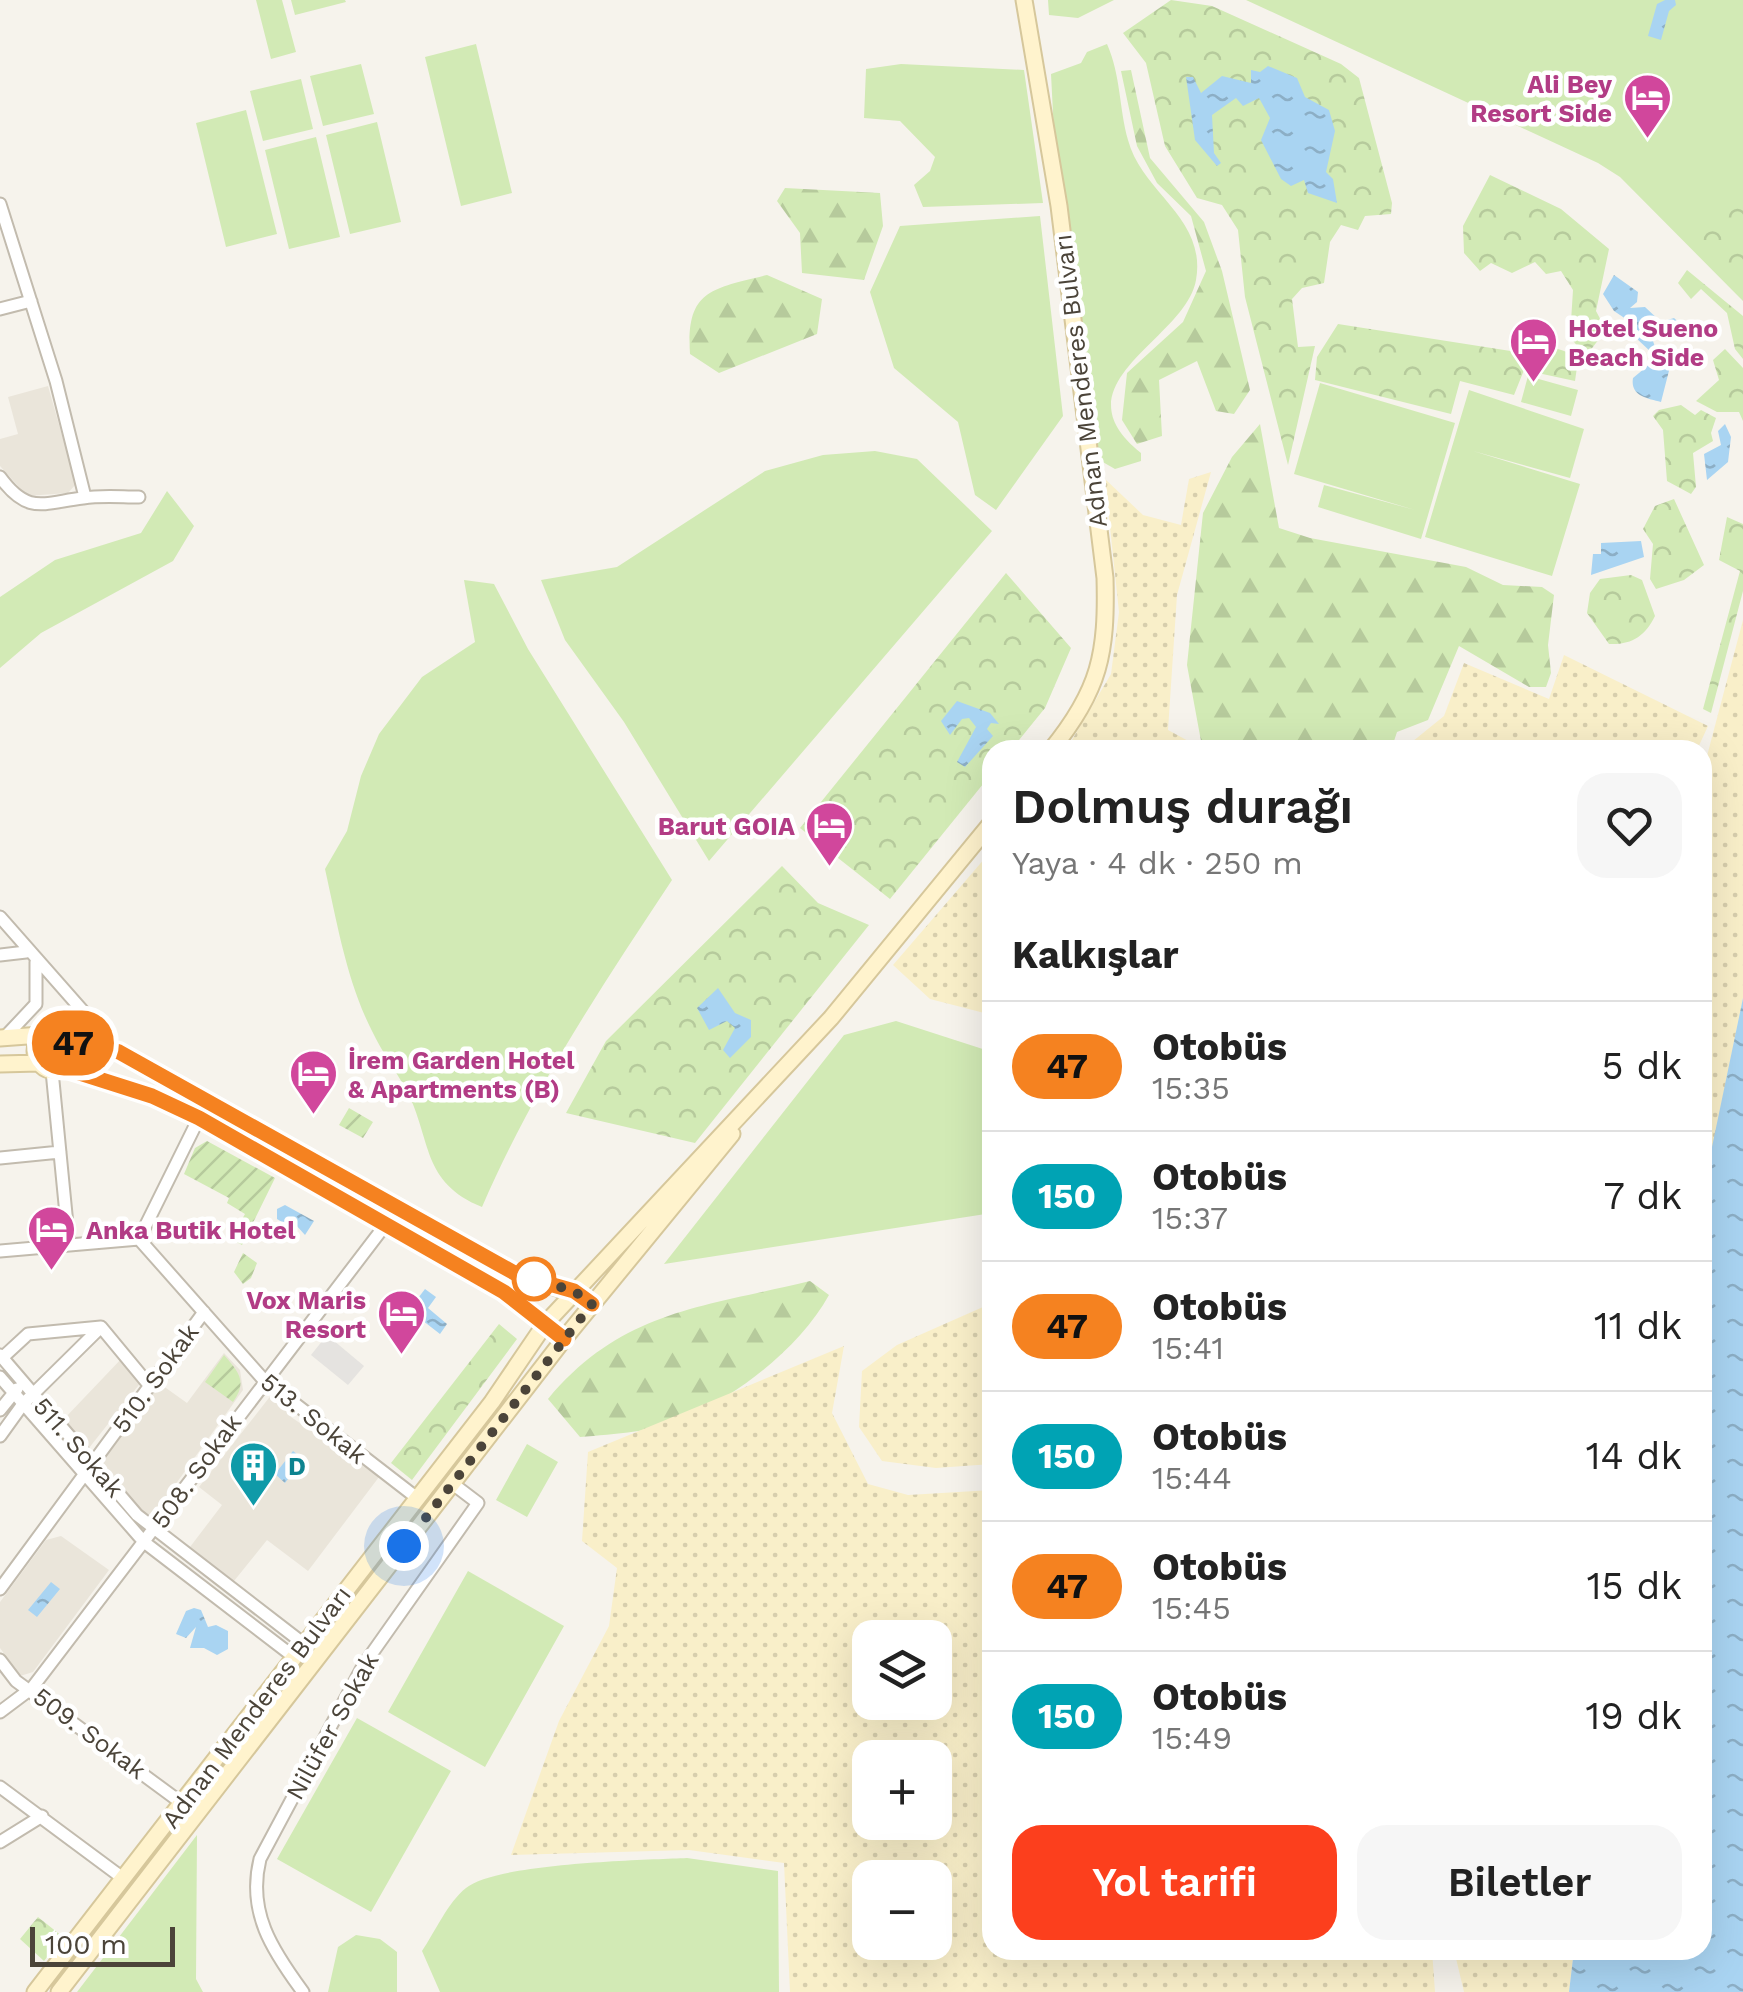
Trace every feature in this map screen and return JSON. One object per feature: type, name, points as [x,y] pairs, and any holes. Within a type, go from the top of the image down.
[{"type":"main road","name":"Adnan Menderes Bulvarı","points":[[1024,0],[1059,206],[1106,612],[1100,674],[1058,740]]},
{"type":"main road","points":[[2,1038],[41,1036],[55,1030],[119,1052],[518,1275],[574,1291],[592,1304],[982,834]]},
{"type":"main road","points":[[41,1036],[35,1046],[52,1067]]},
{"type":"main road","points":[[52,1067],[74,1053],[68,1036]]},
{"type":"main road","points":[[0,1064],[52,1067],[152,1096],[199,1118],[504,1292],[564,1339]]},
{"type":"main road","points":[[574,1291],[765,1091]]},
{"type":"main road","name":"Adnan Menderes Bulvarı","points":[[35,1992],[574,1291]]},
{"type":"main road","name":"Adnan Menderes Bulvarı","points":[[59,1992],[592,1304]]},
{"type":"street","points":[[0,204],[85,497]]},
{"type":"street","points":[[0,309],[31,302]]},
{"type":"street","points":[[0,477],[14,496],[38,506],[85,497],[139,497]]},
{"type":"street","points":[[0,917],[31,957],[119,1052]]},
{"type":"street","points":[[0,955],[31,957]]},
{"type":"street","points":[[2,1038],[36,1004],[31,957]]},
{"type":"street","points":[[52,1067],[69,1245]]},
{"type":"street","points":[[0,1252],[139,1239],[199,1118]]},
{"type":"street","points":[[0,1158],[60,1152]]},
{"type":"street","name":"508. Sokak","points":[[0,1712],[32,1688],[263,1380],[386,1224]]},
{"type":"street","name":"513. Sokak","points":[[139,1239],[263,1380],[416,1498]]},
{"type":"street","name":"510. Sokak","points":[[0,1589],[204,1312]]},
{"type":"street","points":[[101,1327],[150,1384]]},
{"type":"street","points":[[1,1356],[28,1334],[101,1327]]},
{"type":"street","points":[[0,1436],[23,1404],[101,1327]]},
{"type":"street","name":"511. Sokak","points":[[1,1356],[154,1529],[299,1651]]},
{"type":"street","name":"511. Sokak","points":[[0,1377],[144,1542],[299,1651]]},
{"type":"street","points":[[0,1410],[24,1383]]},
{"type":"street","name":"Nilüfer Sokak","points":[[303,1992],[267,1938],[256,1907],[254,1884],[260,1859],[363,1666],[478,1503],[453,1484]]},
{"type":"street","name":"509. Sokak","points":[[0,1660],[16,1681],[32,1688],[182,1804]]},
{"type":"street","points":[[0,1786],[124,1879]]},
{"type":"street","points":[[0,1842],[42,1816]]},
{"type":"shaded area","points":[[48,386],[76,484],[68,493],[27,496],[0,466],[0,439],[18,434],[8,397]]},
{"type":"shaded area","points":[[327,1335],[364,1366],[348,1385],[311,1355]]},
{"type":"shaded area","points":[[224,1353],[240,1370],[243,1390],[155,1513],[146,1515],[102,1462],[159,1383],[187,1403]]},
{"type":"shaded area","points":[[123,1357],[142,1381],[89,1448],[64,1419]]},
{"type":"shaded area","points":[[272,1394],[294,1411],[291,1417],[379,1477],[308,1571],[267,1540],[234,1581],[190,1547],[222,1505],[199,1487]]},
{"type":"shaded area","points":[[61,1536],[109,1570],[33,1672],[20,1676],[0,1648],[0,1602],[46,1540]]},
{"type":"green space","points":[[256,0],[282,0],[296,52],[271,59]]},
{"type":"green space","points":[[291,0],[345,0],[346,2],[295,15]]},
{"type":"green space","points":[[1048,0],[1114,0],[1078,18],[1049,15]]},
{"type":"green space","points":[[1171,0],[1212,6],[1341,64],[1359,78],[1392,203],[1391,214],[1365,216],[1358,230],[1341,225],[1330,242],[1324,283],[1302,288],[1292,299],[1298,347],[1315,346],[1288,465],[1245,297],[1238,230],[1222,205],[1197,198],[1165,146],[1146,63],[1123,33]]},
{"type":"green space","name":"Ali Bey Resort Side","points":[[1246,0],[1743,0],[1743,301],[1620,177],[1598,163]]},
{"type":"green space","points":[[476,44],[512,193],[461,206],[425,57]]},
{"type":"green space","points":[[1107,44],[1135,159],[1183,222],[1197,258],[1196,280],[1187,302],[1117,383],[1111,405],[1118,428],[1141,453],[1141,461],[1115,469],[1094,457],[1054,133],[1051,74],[1081,63],[1087,52]]},
{"type":"green space","points":[[361,64],[374,114],[323,126],[310,76]]},
{"type":"green space","points":[[901,64],[1024,70],[1043,203],[923,207],[914,185],[930,171],[935,157],[900,121],[864,118],[866,69]]},
{"type":"green space","points":[[1131,70],[1150,158],[1204,222],[1222,271],[1250,390],[1234,414],[1216,411],[1197,361],[1159,380],[1162,436],[1137,444],[1122,420],[1127,373],[1183,322],[1206,271],[1191,216],[1157,183],[1137,146],[1121,71]]},
{"type":"green space","points":[[301,79],[313,129],[263,141],[250,91]]},
{"type":"green space","points":[[246,110],[277,234],[226,247],[196,123]]},
{"type":"green space","points":[[377,122],[401,222],[350,234],[326,135]]},
{"type":"green space","points":[[316,137],[340,237],[289,249],[265,150]]},
{"type":"green space","points":[[1490,175],[1561,209],[1609,249],[1596,311],[1606,330],[1589,352],[1583,353],[1570,337],[1573,290],[1561,271],[1546,274],[1535,262],[1512,273],[1491,263],[1480,271],[1464,253],[1463,226]]},
{"type":"green space","points":[[785,188],[880,193],[883,226],[864,280],[802,273],[800,233],[777,201]]},
{"type":"green space","points":[[1743,198],[1743,282],[1740,284],[1693,235]]},
{"type":"green space","points":[[1040,216],[1063,416],[996,510],[975,495],[958,422],[894,368],[870,292],[900,226]]},
{"type":"green space","points":[[1687,270],[1743,316],[1743,359],[1735,349],[1727,313],[1701,289],[1691,299],[1678,283]]},
{"type":"green space","points":[[767,275],[822,299],[817,334],[719,373],[690,354],[692,317],[706,296],[731,284]]},
{"type":"green space","points":[[1338,324],[1517,352],[1557,349],[1578,360],[1575,381],[1524,370],[1514,395],[1460,381],[1451,414],[1315,380],[1317,357]]},
{"type":"green space","points":[[1725,349],[1743,368],[1743,421],[1739,412],[1717,412],[1696,401],[1719,380],[1713,360]]},
{"type":"green space","points":[[1528,376],[1578,390],[1571,416],[1521,402]]},
{"type":"green space","points":[[1320,383],[1455,423],[1421,539],[1318,507],[1324,485],[1415,510],[1294,474]]},
{"type":"green space","points":[[1469,390],[1584,429],[1570,478],[1473,451],[1580,484],[1552,576],[1425,537]]},
{"type":"green space","points":[[1681,405],[1695,415],[1701,410],[1716,418],[1711,433],[1713,441],[1693,453],[1696,487],[1691,494],[1667,481],[1663,430],[1653,416],[1659,410]]},
{"type":"green space","points":[[1260,424],[1279,528],[1310,538],[1466,567],[1503,585],[1542,587],[1554,595],[1548,645],[1551,673],[1546,687],[1529,687],[1459,646],[1428,720],[1397,732],[1394,740],[1201,740],[1187,665],[1203,513],[1232,457]]},
{"type":"green space","points":[[875,451],[917,459],[992,531],[709,861],[624,722],[565,640],[541,580],[617,567],[765,471],[823,455]]},
{"type":"green space","points":[[167,491],[194,526],[173,561],[41,633],[0,668],[0,597],[55,560],[141,533]]},
{"type":"green space","points":[[1674,499],[1704,565],[1684,580],[1656,589],[1650,579],[1653,544],[1643,529],[1655,506]]},
{"type":"green space","points":[[1727,517],[1743,524],[1743,591],[1711,713],[1703,709],[1740,571],[1719,560]]},
{"type":"green space","points":[[1006,573],[1071,648],[1045,708],[1019,740],[982,740],[982,785],[890,899],[800,828]]},
{"type":"green space","points":[[1631,575],[1642,580],[1655,616],[1637,638],[1609,644],[1587,613],[1590,593],[1600,579]]},
{"type":"green space","points":[[464,580],[494,584],[528,649],[672,880],[546,1080],[482,1207],[462,1197],[438,1172],[407,1091],[363,1012],[325,869],[347,831],[361,776],[379,734],[422,677],[475,642]]},
{"type":"green space","points":[[782,866],[818,903],[869,925],[695,1143],[566,1113],[606,1041]]},
{"type":"green space","points":[[896,1021],[982,1049],[982,1215],[664,1264],[844,1035]]},
{"type":"green space","points":[[55,1038],[67,1050],[55,1062],[43,1050]]},
{"type":"green space","points":[[349,1108],[373,1122],[363,1138],[339,1125]]},
{"type":"green space","points":[[207,1141],[275,1178],[242,1245],[231,1239],[245,1214],[227,1203],[229,1198],[184,1174],[195,1148]]},
{"type":"green space","points":[[243,1253],[257,1263],[251,1278],[243,1284],[234,1272]]},
{"type":"green space","points":[[810,1281],[829,1295],[803,1332],[749,1381],[688,1417],[649,1429],[580,1437],[548,1399],[576,1369],[635,1329],[700,1306]]},
{"type":"green space","points":[[499,1324],[517,1339],[412,1480],[391,1463]]},
{"type":"green space","points":[[224,1355],[241,1383],[233,1402],[205,1382]]},
{"type":"green space","points":[[527,1444],[558,1462],[527,1517],[496,1500]]},
{"type":"green space","points":[[468,1571],[564,1626],[485,1767],[388,1712]]},
{"type":"green space","points":[[357,1718],[451,1771],[371,1912],[277,1859]]},
{"type":"green space","points":[[197,1835],[196,1979],[203,1992],[77,1992]]},
{"type":"green space","points":[[687,1858],[778,1871],[779,1992],[440,1992],[422,1951],[466,1888],[507,1873],[538,1868]]},
{"type":"green space","points":[[38,1917],[63,1937],[44,1961],[20,1939]]},
{"type":"green space","points":[[356,1935],[380,1939],[397,1952],[397,1992],[328,1992],[338,1947]]},
{"type":"sand","points":[[1211,472],[1177,595],[1168,730],[1186,740],[1072,740],[1111,674],[1119,612],[1105,479],[1143,515],[1181,525],[1189,479]]},
{"type":"sand","points":[[1743,620],[1743,998],[1712,1151],[1712,740]]},
{"type":"sand","points":[[1564,655],[1708,726],[1702,740],[1414,740],[1444,716],[1464,663],[1549,699]]},
{"type":"sand","points":[[982,862],[982,1012],[930,999],[893,965]]},
{"type":"sand","points":[[982,1307],[982,1465],[936,1468],[882,1461],[859,1427],[862,1371],[897,1345]]},
{"type":"sand","points":[[844,1346],[832,1413],[868,1484],[908,1495],[982,1491],[982,1960],[1433,1960],[1435,1992],[790,1992],[784,1863],[689,1850],[511,1855],[559,1721],[609,1626],[617,1568],[582,1541],[588,1452]]},
{"type":"sand","points":[[1456,1960],[1573,1960],[1569,1992],[1464,1992]]},
{"type":"water","points":[[1675,0],[1676,5],[1669,11],[1661,40],[1648,36],[1657,4]]},
{"type":"water","points":[[1268,66],[1297,78],[1305,97],[1329,110],[1335,131],[1326,172],[1333,179],[1337,203],[1308,193],[1304,180],[1291,186],[1281,179],[1261,140],[1270,118],[1259,98],[1243,106],[1236,98],[1212,115],[1214,153],[1221,163],[1217,166],[1195,140],[1186,77],[1193,77],[1201,93],[1222,76],[1251,83],[1251,70],[1260,72]]},
{"type":"water","points":[[1614,275],[1638,292],[1637,302],[1630,308],[1645,307],[1661,322],[1674,318],[1687,330],[1682,336],[1664,329],[1651,335],[1657,353],[1672,359],[1661,402],[1634,389],[1633,378],[1651,363],[1652,353],[1635,337],[1632,323],[1614,311],[1603,294]]},
{"type":"water","points":[[1725,424],[1731,437],[1728,462],[1707,480],[1704,454],[1721,445],[1718,431]]},
{"type":"water","points":[[1641,541],[1644,557],[1591,575],[1593,554],[1601,554],[1601,543]]},
{"type":"water","points":[[957,701],[990,713],[999,724],[991,723],[987,729],[993,736],[982,740],[982,748],[965,767],[957,762],[976,727],[969,718],[962,719],[950,735],[941,721]]},
{"type":"water","points":[[718,988],[735,1013],[751,1020],[751,1037],[730,1058],[723,1050],[735,1028],[727,1021],[709,1030],[697,1008]]},
{"type":"water","points":[[1743,998],[1743,1992],[1569,1992],[1573,1960],[1712,1960],[1712,1147]]},
{"type":"water","points":[[285,1205],[314,1221],[305,1235],[295,1224],[287,1225],[277,1219],[277,1209]]},
{"type":"water","points":[[425,1289],[436,1297],[428,1308],[447,1324],[440,1334],[409,1310]]},
{"type":"water","points":[[293,1451],[303,1459],[285,1483],[275,1474]]},
{"type":"water","points":[[51,1582],[60,1589],[37,1617],[28,1610]]},
{"type":"water","points":[[201,1610],[208,1627],[216,1625],[228,1631],[228,1649],[217,1655],[204,1648],[190,1648],[196,1627],[186,1638],[176,1634],[186,1611]]},
{"type":"bus line","name":"47","points":[[564,1339],[504,1292],[199,1118],[152,1096],[64,1068],[74,1053],[68,1036],[119,1052],[518,1275],[574,1291],[592,1304]]},
{"type":"place","name":"Ali Bey Resort Side","points":[[1647,140]]},
{"type":"place","name":"Hotel Sueno Beach Side","points":[[1533,384]]},
{"type":"place","name":"Barut GOIA","points":[[830,868]]},
{"type":"place","name":"İrem Garden Hotel & Apartments (B)","points":[[313,1116]]},
{"type":"place","name":"Anka Butik Hotel","points":[[51,1272]]},
{"type":"place","name":"Vox Maris Resort","points":[[401,1356]]},
{"type":"place","name":"D","points":[[253,1508]]},
{"type":"route","points":[[404,1546],[592,1304],[574,1291],[534,1279]]}]
